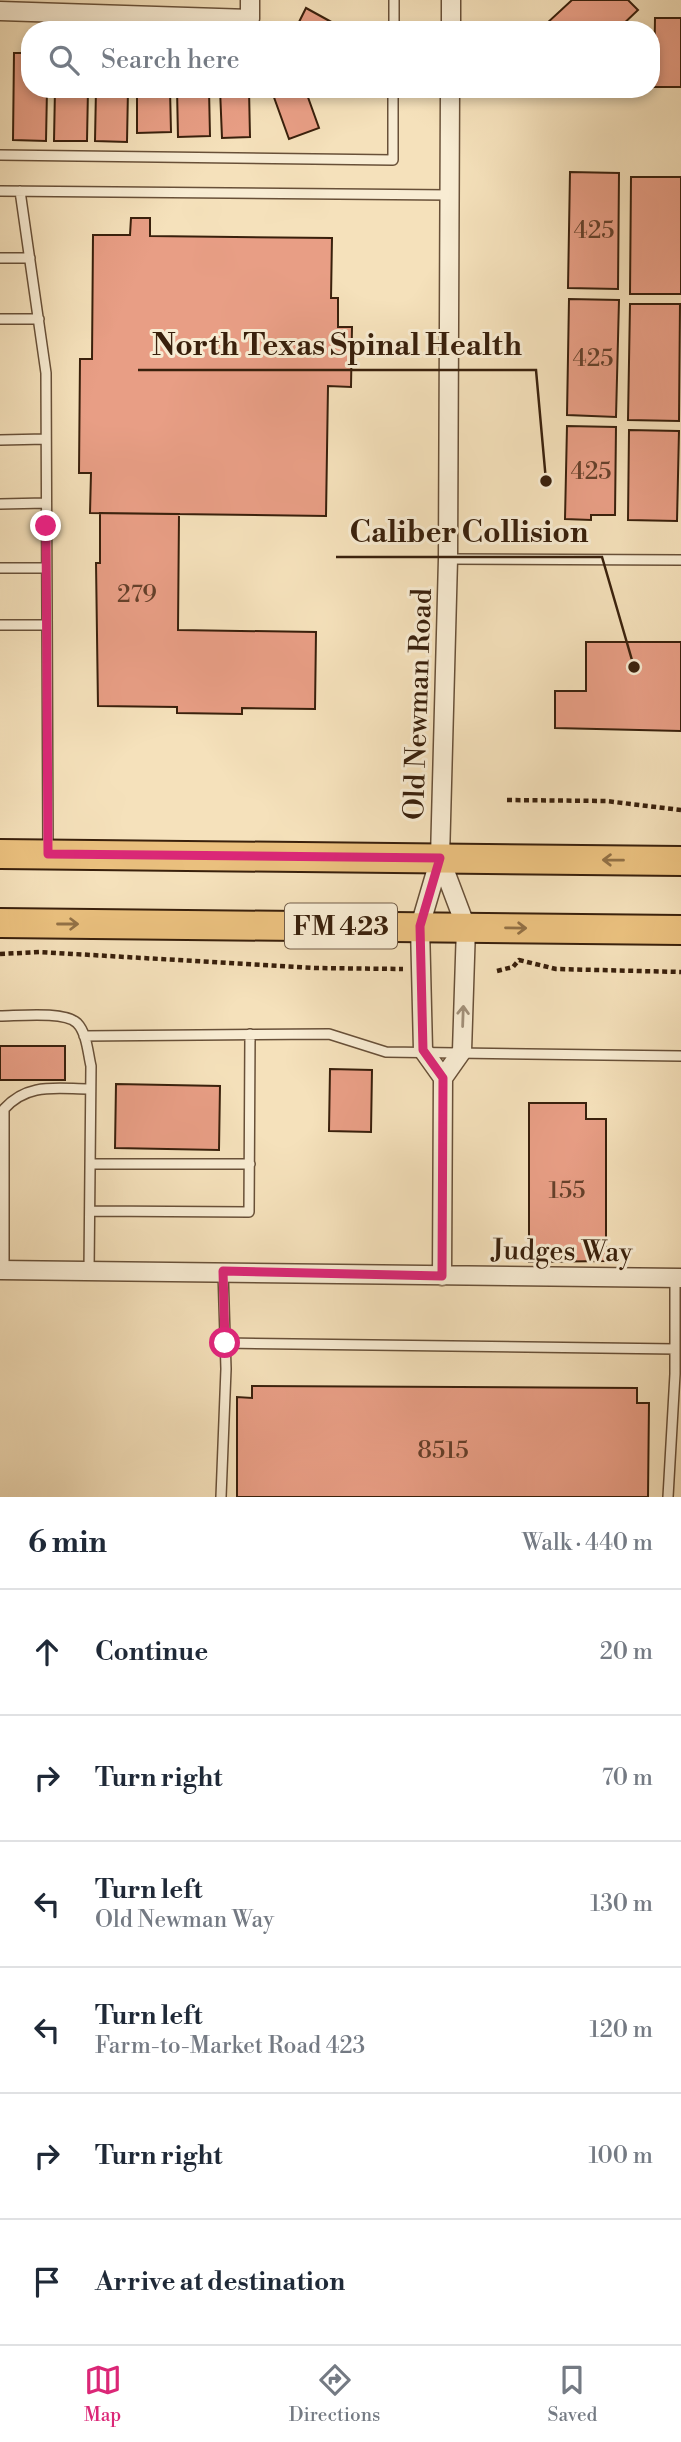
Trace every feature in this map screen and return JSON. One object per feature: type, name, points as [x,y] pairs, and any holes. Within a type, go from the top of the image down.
[{"type":"main road","points":[[0,854],[681,861]]},
{"type":"main road","name":"FM 423","points":[[0,923],[681,930]]},
{"type":"street","points":[[0,11],[250,19],[250,0]]},
{"type":"street","points":[[451,0],[451,21]]},
{"type":"street","name":"Old Newman Road","points":[[440,858],[448,559],[450,98]]},
{"type":"street","points":[[440,858],[420,926],[423,1050],[443,1078]]},
{"type":"street","points":[[440,858],[466,927],[462,1051],[443,1078],[442,1276]]},
{"type":"street","name":"Judges Way","points":[[2,1270],[678,1278]]},
{"type":"lane","points":[[394,0],[394,21]]},
{"type":"lane","points":[[0,155],[393,159],[393,98]]},
{"type":"lane","points":[[0,191],[450,195]]},
{"type":"lane","points":[[20,191],[46,373],[48,854]]},
{"type":"lane","points":[[0,258],[30,258]]},
{"type":"lane","points":[[0,319],[39,319]]},
{"type":"lane","points":[[0,440],[46,439]]},
{"type":"lane","points":[[0,503],[46,503]]},
{"type":"lane","points":[[448,559],[681,560]]},
{"type":"lane","points":[[0,568],[46,568]]},
{"type":"lane","points":[[0,625],[47,625]]},
{"type":"lane","points":[[0,1016],[62,1017],[77,1023],[85,1036],[91,1066],[89,1270]]},
{"type":"lane","points":[[90,1211],[249,1212],[250,1034]]},
{"type":"lane","points":[[85,1036],[329,1034],[386,1052],[423,1050],[681,1056]]},
{"type":"lane","points":[[2,1270],[4,1109],[17,1095],[38,1088],[90,1088]]},
{"type":"lane","points":[[90,1164],[250,1164]]},
{"type":"lane","points":[[221,1497],[225,1343],[223,1271]]},
{"type":"lane","points":[[668,1497],[678,1278]]},
{"type":"lane","points":[[225,1343],[675,1349]]},
{"type":"path","points":[[507,800],[606,801],[681,810]]},
{"type":"path","points":[[0,954],[40,952],[314,968],[403,969]]},
{"type":"path","points":[[497,971],[513,967],[519,961],[556,969],[681,972]]},
{"type":"building","points":[[572,0],[628,0],[638,10],[626,21],[549,21]]},
{"type":"building","points":[[306,8],[330,21],[300,21]]},
{"type":"building","points":[[655,18],[681,18],[681,87],[660,87],[660,21],[655,21]]},
{"type":"building","points":[[14,53],[21,53],[21,98],[47,98],[46,141],[13,140]]},
{"type":"building","points":[[55,98],[88,98],[87,141],[54,141]]},
{"type":"building","points":[[96,98],[128,98],[127,142],[95,141]]},
{"type":"building","points":[[137,98],[170,98],[171,132],[137,133]]},
{"type":"building","points":[[177,98],[209,98],[210,136],[178,137]]},
{"type":"building","points":[[220,98],[249,98],[250,137],[222,138]]},
{"type":"building","points":[[274,98],[308,98],[319,128],[289,139]]},
{"type":"building","points":[[570,172],[619,173],[618,289],[568,288]]},
{"type":"building","points":[[631,177],[681,177],[681,294],[630,294]]},
{"type":"building","points":[[131,218],[150,218],[150,236],[332,238],[331,298],[338,298],[338,327],[352,327],[351,387],[328,386],[326,516],[90,513],[91,473],[79,473],[80,359],[92,359],[93,235],[130,235]]},
{"type":"building","points":[[569,299],[619,300],[616,417],[567,415]]},
{"type":"building","points":[[630,304],[680,304],[679,421],[628,420]]},
{"type":"building","points":[[567,426],[616,427],[615,515],[591,515],[591,520],[565,519]]},
{"type":"building","points":[[629,430],[679,431],[677,521],[628,520]]},
{"type":"building","points":[[100,513],[179,514],[178,630],[316,632],[315,709],[242,708],[242,714],[177,713],[177,707],[98,706],[96,563],[100,563]]},
{"type":"building","points":[[586,642],[681,642],[681,731],[555,728],[555,691],[586,691]]},
{"type":"building","points":[[0,1046],[65,1046],[65,1080],[0,1080]]},
{"type":"building","points":[[330,1069],[372,1070],[371,1132],[329,1131]]},
{"type":"building","points":[[116,1084],[220,1086],[219,1150],[115,1148]]},
{"type":"building","points":[[529,1103],[586,1103],[586,1119],[606,1119],[606,1261],[529,1262]]},
{"type":"building","points":[[252,1386],[637,1388],[637,1403],[649,1403],[648,1497],[237,1497],[237,1397],[252,1398]]},
{"type":"place","name":"North Texas Spinal Health","points":[[546,481]]},
{"type":"place","name":"Caliber Collision","points":[[634,667]]},
{"type":"route","points":[[46,526],[48,854],[440,858],[420,926],[423,1050],[443,1078],[442,1276],[223,1271],[225,1343]]}]
